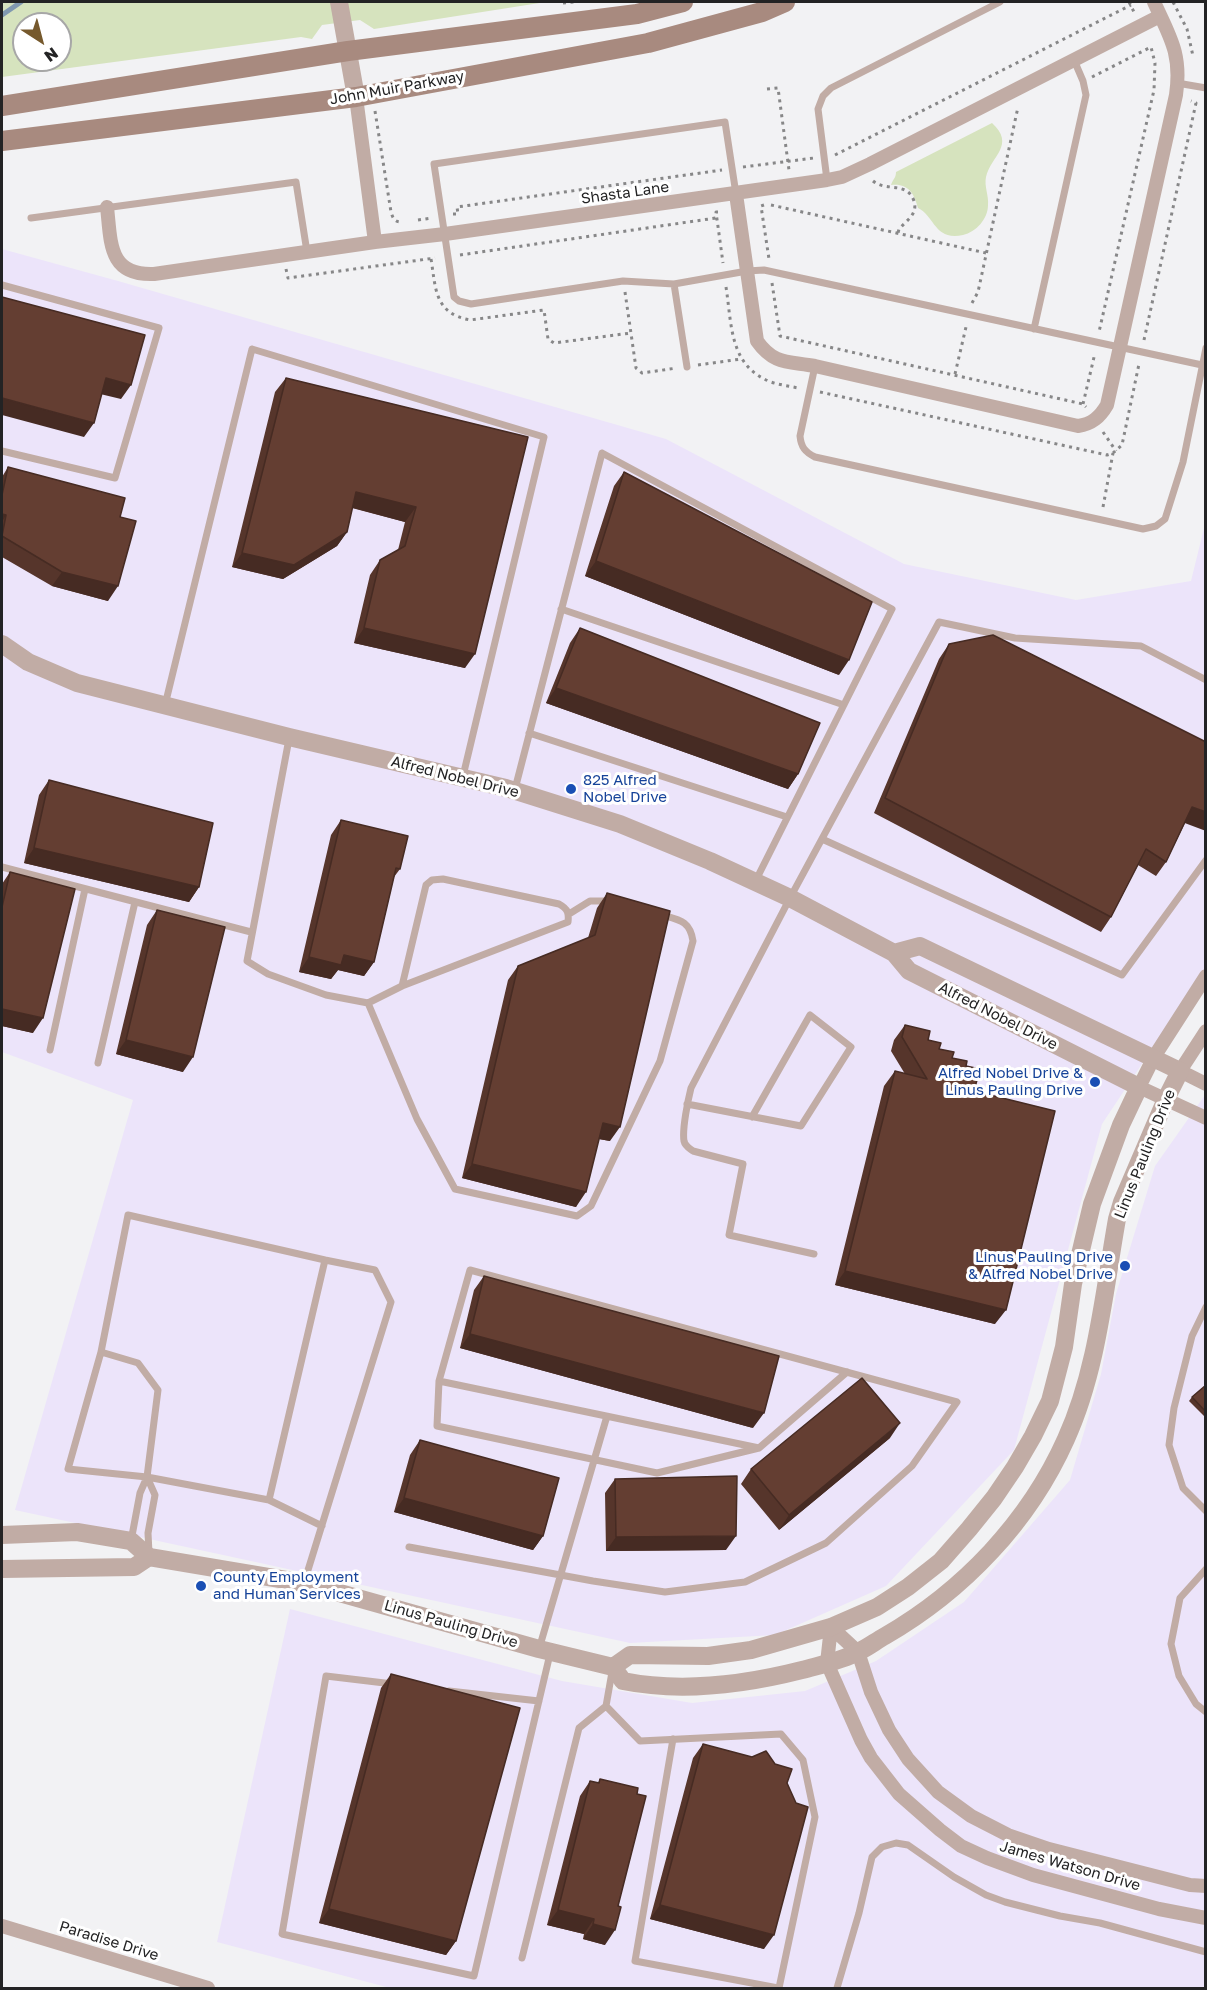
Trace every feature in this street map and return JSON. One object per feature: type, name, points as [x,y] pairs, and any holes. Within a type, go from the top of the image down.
[{"type":"main road","points":[[2,106],[348,51],[637,14],[683,2]]},
{"type":"main road","name":"John Muir Parkway","points":[[2,141],[356,97],[648,43],[762,12],[785,2]]},
{"type":"street","points":[[736,194],[757,342],[774,359],[1078,426],[1087,425],[1095,420],[1107,405],[1177,83],[1178,62],[1175,47],[1154,2]]},
{"type":"street","points":[[340,9],[356,97],[375,242]]},
{"type":"street","name":"Shasta Lane","points":[[107,207],[111,247],[123,266],[137,275],[827,180],[842,177],[870,164],[1161,16]]},
{"type":"street","name":"Alfred Nobel Drive","points":[[2,644],[28,662],[77,682],[290,737],[514,791],[620,824],[710,861],[790,898],[894,953],[909,971],[1139,1087],[1206,1118]]},
{"type":"street","name":"Alfred Nobel Drive","points":[[894,953],[920,946],[1206,1084]]},
{"type":"street","name":"Linus Pauling Drive","points":[[613,1667],[630,1655],[708,1656],[751,1650],[831,1627],[877,1607],[908,1587],[941,1560],[994,1498],[1033,1436],[1050,1401],[1064,1347],[1073,1284],[1092,1204],[1121,1125],[1139,1087],[1154,1058],[1206,976]]},
{"type":"street","name":"Linus Pauling Drive","points":[[2,1569],[134,1567],[148,1557],[304,1582],[613,1667],[623,1681],[640,1685],[712,1687],[759,1680],[827,1663],[858,1652],[917,1616],[986,1558],[1020,1516],[1055,1462],[1076,1415],[1094,1349],[1122,1202],[1166,1099],[1180,1071],[1206,1031]]},
{"type":"street","points":[[2,1535],[77,1532],[131,1541],[148,1557]]},
{"type":"street","points":[[827,1663],[831,1627]]},
{"type":"street","name":"James Watson Drive","points":[[831,1627],[858,1652],[871,1692],[889,1730],[908,1759],[938,1792],[971,1816],[1008,1835],[1049,1849],[1191,1885],[1206,1886]]},
{"type":"street","name":"James Watson Drive","points":[[827,1663],[861,1740],[878,1767],[899,1794],[920,1814],[961,1846],[1033,1875],[1159,1909],[1206,1918]]},
{"type":"street","name":"Paradise Drive","points":[[2,1926],[208,1989]]},
{"type":"lane","points":[[827,180],[818,109],[823,96],[841,83],[999,2]]},
{"type":"lane","points":[[1034,329],[1086,95],[1074,60]]},
{"type":"lane","points":[[1177,83],[1206,88]]},
{"type":"lane","points":[[736,194],[725,122],[434,164],[454,297],[459,302],[471,304],[623,281],[674,284],[747,271],[770,271],[1202,365]]},
{"type":"lane","points":[[31,218],[296,182],[307,252]]},
{"type":"lane","points":[[674,284],[687,366]]},
{"type":"lane","points":[[2,285],[159,328],[116,478],[2,451]]},
{"type":"lane","points":[[814,366],[800,436],[801,445],[807,453],[815,457],[1143,529],[1156,526],[1165,519],[1183,462],[1206,348]]},
{"type":"lane","points":[[165,705],[252,349],[544,437],[462,778]]},
{"type":"lane","points":[[514,791],[602,453],[892,609],[755,882]]},
{"type":"lane","points":[[561,609],[844,705]]},
{"type":"lane","points":[[814,1254],[729,1235],[743,1164],[693,1151],[686,1146],[683,1139],[687,1104],[691,1088],[790,898],[939,622],[1015,638],[1141,646],[1206,680]]},
{"type":"lane","points":[[529,733],[787,818]]},
{"type":"lane","points":[[290,737],[247,961],[268,974],[326,995],[368,1003],[402,986],[568,922],[569,914],[566,908],[559,904],[443,879],[432,880],[426,885],[402,986]]},
{"type":"lane","points":[[822,838],[1122,975],[1206,860]]},
{"type":"lane","points":[[2,867],[252,932]]},
{"type":"lane","points":[[50,1050],[85,889]]},
{"type":"lane","points":[[569,914],[590,901],[608,900],[619,903]]},
{"type":"lane","points":[[98,1063],[135,902]]},
{"type":"lane","points":[[368,1003],[417,1119],[455,1189],[577,1216],[591,1206],[660,1061],[693,941],[691,930],[683,921],[651,912]]},
{"type":"lane","points":[[687,1104],[752,1117],[801,1126],[851,1047],[810,1015],[752,1117]]},
{"type":"lane","points":[[304,1582],[322,1526],[392,1302],[375,1270],[128,1215],[101,1352],[69,1469],[147,1477],[269,1500],[322,1526]]},
{"type":"lane","points":[[269,1500],[325,1260]]},
{"type":"lane","points":[[409,1547],[665,1592],[745,1582],[826,1544],[912,1466],[957,1402],[847,1372],[470,1270],[439,1381],[437,1426],[657,1473],[759,1448],[847,1372]]},
{"type":"lane","points":[[1206,1307],[1192,1336],[1174,1408],[1169,1445],[1183,1488],[1206,1511]]},
{"type":"lane","points":[[101,1352],[138,1363],[158,1390],[147,1477],[140,1493],[131,1541]]},
{"type":"lane","points":[[439,1381],[759,1448]]},
{"type":"lane","points":[[397,1684],[327,1676],[282,1934],[474,1976],[539,1701],[545,1650],[560,1575],[607,1416]]},
{"type":"lane","points":[[147,1477],[155,1495],[148,1533],[148,1557]]},
{"type":"lane","points":[[1206,1569],[1180,1598],[1171,1644],[1179,1676],[1196,1704],[1206,1712]]},
{"type":"lane","points":[[522,1958],[579,1728],[606,1706],[613,1667]]},
{"type":"lane","points":[[445,1690],[539,1701]]},
{"type":"lane","points":[[606,1706],[640,1741],[673,1739],[781,1734],[803,1760],[815,1817],[778,1989],[635,1961],[673,1739]]},
{"type":"lane","points":[[837,1989],[872,1857],[882,1847],[896,1843],[908,1845],[954,1877],[986,1895],[1005,1902],[1032,1910],[1100,1923],[1206,1952]]},
{"type":"path","points":[[738,209],[716,212],[716,218],[735,346],[747,367],[760,377],[773,382],[1107,455],[1113,453],[1122,445],[1196,103],[1190,102],[1194,65],[1191,44],[1187,29],[1173,2]]},
{"type":"path","points":[[767,89],[778,88],[794,201],[761,206],[780,336],[1083,404],[1154,90],[1155,63],[1151,48],[1083,81]]},
{"type":"path","points":[[955,374],[973,298],[978,292],[1018,107],[1007,112]]},
{"type":"path","points":[[868,183],[883,176]]},
{"type":"path","points":[[873,181],[883,186],[906,190],[912,195],[914,211],[898,233]]},
{"type":"path","points":[[769,204],[986,253]]},
{"type":"path","points":[[285,255],[288,278],[716,218]]},
{"type":"path","points":[[431,259],[440,303],[460,318],[470,320],[544,310],[548,339],[554,344],[631,333]]},
{"type":"path","points":[[623,281],[636,368],[642,373],[741,359]]},
{"type":"path","points":[[1100,520],[1113,453]]},
{"type":"shaded area","points":[[2,249],[666,439],[904,564],[1076,600],[1191,581],[1205,524],[1205,969],[1102,1124],[1014,1450],[886,1586],[775,1635],[630,1643],[15,1510],[133,1100],[2,1052]]},
{"type":"shaded area","points":[[1205,1095],[1205,1988],[390,1988],[217,1942],[290,1609],[562,1681],[692,1703],[805,1691],[876,1661],[964,1602],[1070,1480],[1101,1374],[1116,1294],[1155,1166]]},
{"type":"green space","points":[[2,2],[546,2],[374,29],[360,20],[322,25],[312,39],[301,37],[72,68],[72,12],[12,12],[12,72],[39,72],[2,77]]},
{"type":"green space","points":[[992,123],[999,131],[1002,144],[986,177],[988,202],[986,215],[980,224],[968,233],[953,236],[946,234],[940,231],[918,208],[906,187],[891,185],[896,172]]},
{"type":"building","points":[[2,297],[145,335],[131,385],[106,378],[94,423],[2,398]]},
{"type":"building","points":[[286,378],[528,437],[475,654],[364,628],[380,560],[405,546],[416,507],[356,492],[347,532],[294,565],[242,553]]},
{"type":"building","points":[[8,467],[125,498],[120,517],[136,521],[118,586],[62,572],[2,536],[6,515],[2,514],[2,495]]},
{"type":"building","points":[[624,472],[872,602],[849,660],[596,561]]},
{"type":"building","points":[[580,628],[820,723],[798,774],[556,688]]},
{"type":"building","points":[[993,635],[1206,742],[1206,812],[1192,807],[1166,862],[1146,849],[1111,917],[885,798],[949,644]]},
{"type":"building","points":[[49,780],[213,823],[199,887],[34,848]]},
{"type":"building","points":[[341,820],[408,836],[400,869],[396,868],[374,962],[344,955],[341,965],[309,957]]},
{"type":"building","points":[[10,872],[75,889],[43,1018],[2,1009],[2,907]]},
{"type":"building","points":[[607,893],[670,911],[620,1127],[603,1123],[586,1192],[472,1164],[518,966],[595,935]]},
{"type":"building","points":[[157,910],[225,927],[193,1057],[126,1040]]},
{"type":"building","points":[[905,1025],[930,1031],[928,1040],[941,1043],[939,1049],[954,1052],[952,1058],[967,1061],[966,1066],[980,1069],[974,1091],[1055,1111],[1006,1310],[845,1271],[895,1071],[927,1079],[902,1037]]},
{"type":"building","points":[[484,1276],[779,1356],[764,1413],[470,1334]]},
{"type":"building","points":[[862,1378],[900,1423],[789,1515],[751,1469]]},
{"type":"building","points":[[1206,1385],[1206,1412],[1192,1397]]},
{"type":"building","points":[[420,1440],[559,1478],[543,1536],[404,1498]]},
{"type":"building","points":[[737,1476],[736,1536],[616,1537],[615,1479]]},
{"type":"building","points":[[391,1674],[520,1708],[456,1941],[329,1909]]},
{"type":"building","points":[[703,1744],[752,1757],[766,1751],[775,1764],[792,1769],[787,1783],[796,1803],[808,1807],[774,1935],[660,1905]]},
{"type":"building","points":[[600,1779],[638,1788],[637,1794],[646,1796],[618,1906],[621,1907],[615,1930],[593,1924],[594,1919],[558,1910],[590,1781],[599,1783]]},
{"type":"waterway","points":[[2,15],[21,2]]},
{"type":"place","name":"825 Alfred Nobel Drive","points":[[571,789]]},
{"type":"place","name":"Alfred Nobel Drive & Linus Pauling Drive","points":[[1095,1082]]},
{"type":"place","name":"Linus Pauling Drive & Alfred Nobel Drive","points":[[1125,1266]]},
{"type":"place","name":"County Employment and Human Services","points":[[201,1586]]}]
